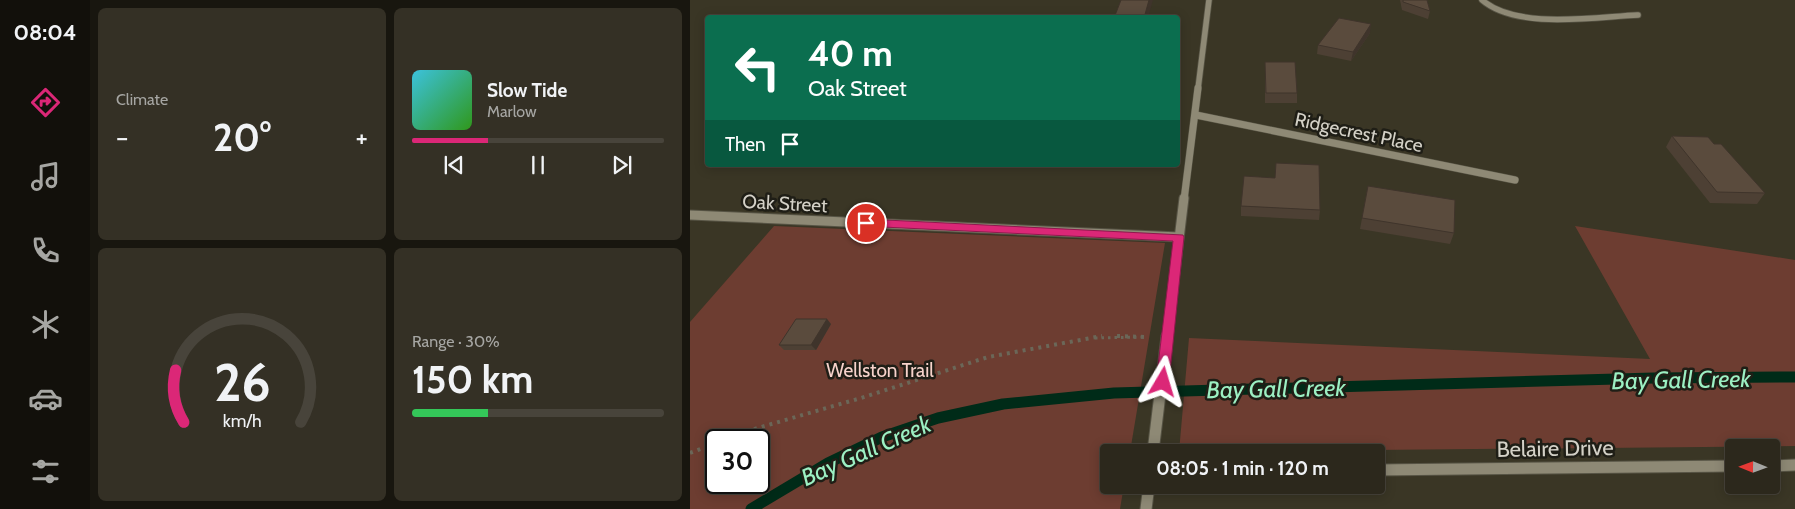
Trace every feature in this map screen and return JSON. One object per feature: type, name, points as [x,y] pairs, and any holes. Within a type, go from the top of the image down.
[{"type":"street","points":[[1154,444],[1209,0]]},
{"type":"street","points":[[1482,0],[1486,6],[1500,13],[1527,18],[1638,15]]},
{"type":"street","name":"Ridgecrest Place","points":[[1196,115],[1515,180]]},
{"type":"street","name":"Oak Street","points":[[690,215],[1179,237]]},
{"type":"street","points":[[1780,466],[1795,465]]},
{"type":"street","name":"Belaire Drive","points":[[1385,470],[1725,466]]},
{"type":"street","points":[[1146,509],[1148,494]]},
{"type":"path","points":[[754,429],[860,398],[988,357],[1104,336],[1167,337]]},
{"type":"path","points":[[690,454],[705,448]]},
{"type":"green space","name":"Wellston Trail","points":[[774,226],[1165,243],[1131,444],[1100,444],[1100,494],[1122,494],[1120,509],[690,509],[690,322]]},
{"type":"green space","points":[[1575,226],[1795,260],[1795,446],[1780,446],[1780,439],[1725,439],[1725,447],[1385,450],[1385,444],[1180,444],[1189,338],[1650,359]]},
{"type":"building","points":[[1121,0],[1149,0],[1145,15],[1115,15]]},
{"type":"building","points":[[1403,0],[1427,0],[1430,11],[1403,2]]},
{"type":"building","points":[[1339,18],[1371,24],[1353,52],[1318,45]]},
{"type":"building","points":[[1265,62],[1295,62],[1297,93],[1266,93]]},
{"type":"building","points":[[1672,136],[1708,137],[1714,144],[1721,144],[1765,193],[1717,192]]},
{"type":"building","points":[[1276,163],[1319,165],[1320,210],[1241,206],[1244,176],[1275,178]]},
{"type":"building","points":[[1368,186],[1455,200],[1454,233],[1362,218]]},
{"type":"building","points":[[796,319],[827,319],[811,345],[779,345]]},
{"type":"waterway","name":"Bay Gall Creek","points":[[751,509],[828,463],[882,437],[938,418],[1003,404],[1114,393],[1654,378],[1795,377]]},
{"type":"route","points":[[866,223],[1179,237],[1163,382]]}]
